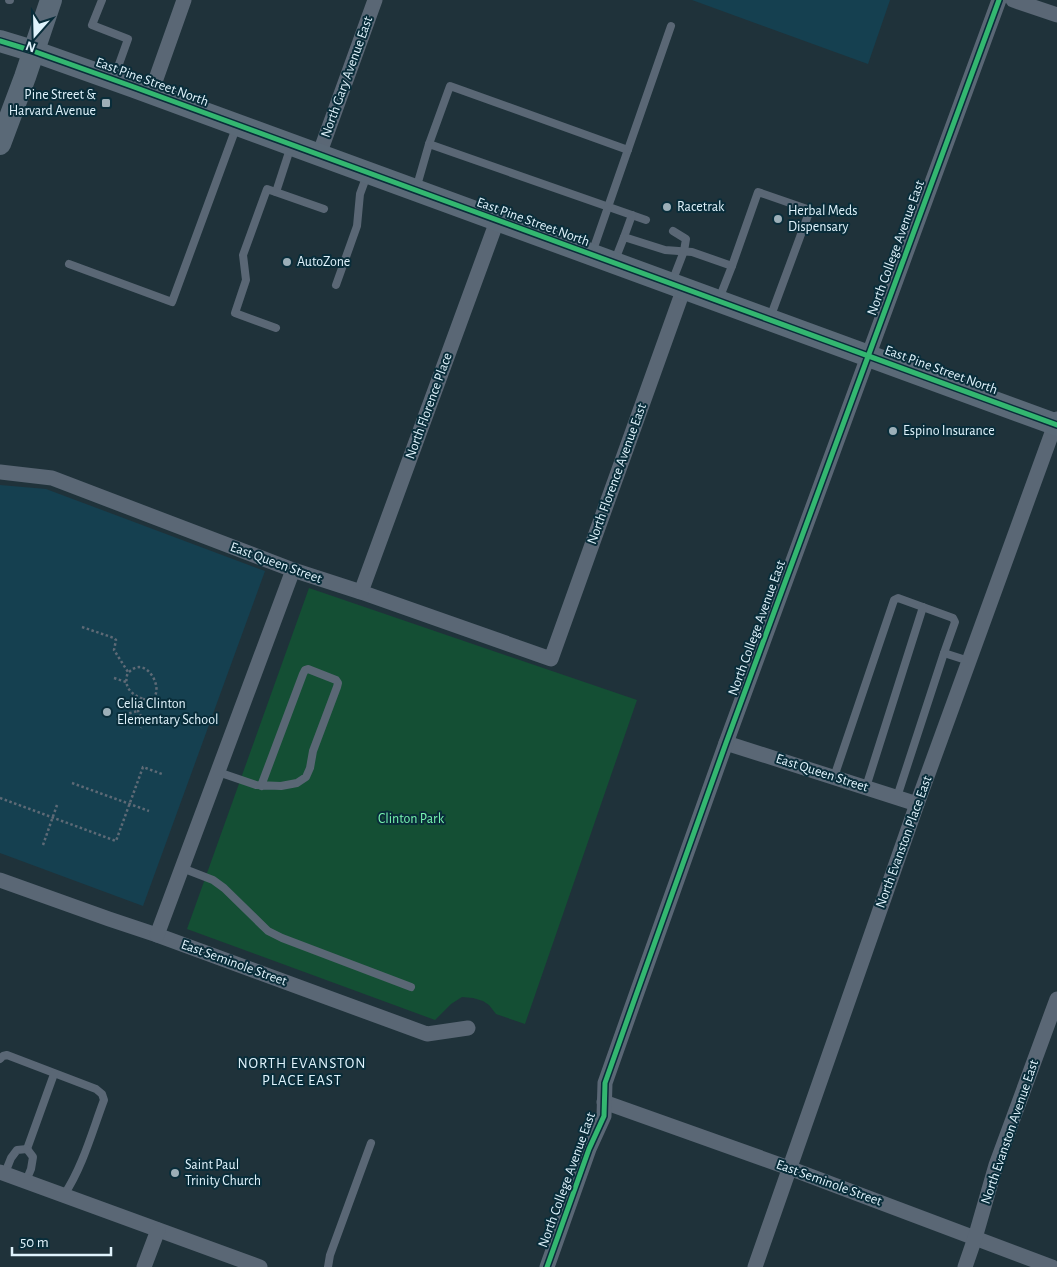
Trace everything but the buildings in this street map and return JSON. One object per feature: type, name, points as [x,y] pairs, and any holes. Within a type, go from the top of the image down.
[{"type":"main road","points":[[0,144],[51,0]]},
{"type":"main road","name":"East Pine Street North","points":[[0,41],[151,93],[497,221],[1056,423]]},
{"type":"street","points":[[151,93],[184,0]]},
{"type":"street","name":"North Gary Avenue East","points":[[318,155],[375,0]]},
{"type":"street","name":"North College Avenue East","points":[[547,1267],[589,1149],[604,1116],[605,1083],[726,743],[999,0]]},
{"type":"street","points":[[1013,0],[1057,15]]},
{"type":"street","name":"North Florence Place","points":[[361,592],[497,221]]},
{"type":"street","name":"North Florence Avenue East","points":[[551,659],[678,286]]},
{"type":"street","name":"North Evanston Place East","points":[[755,1267],[917,804],[1056,423]]},
{"type":"street","name":"East Queen Street","points":[[0,472],[52,478],[293,570],[551,659]]},
{"type":"street","points":[[157,935],[293,570]]},
{"type":"street","name":"East Queen Street","points":[[726,743],[917,804]]},
{"type":"street","name":"East Seminole Street","points":[[0,880],[157,935],[427,1034],[468,1028]]},
{"type":"street","name":"North Evanston Avenue East","points":[[965,1267],[996,1165],[1057,999]]},
{"type":"street","name":"East Seminole Street","points":[[604,1102],[789,1168],[1052,1267]]},
{"type":"street","points":[[2,1173],[260,1267]]},
{"type":"street","points":[[144,1267],[158,1230]]},
{"type":"lane","points":[[102,0],[92,25],[128,39],[113,80]]},
{"type":"lane","points":[[591,255],[671,26]]},
{"type":"lane","points":[[415,191],[429,144],[450,86],[628,150]]},
{"type":"lane","points":[[70,264],[172,302],[238,125]]},
{"type":"lane","points":[[429,144],[646,220]]},
{"type":"lane","points":[[276,192],[292,145]]},
{"type":"lane","points":[[336,285],[357,226],[360,194],[367,173]]},
{"type":"lane","points":[[276,328],[235,313],[246,280],[243,255],[267,189],[324,209]]},
{"type":"lane","points":[[719,301],[758,192],[810,210],[770,320]]},
{"type":"lane","points":[[614,263],[632,215]]},
{"type":"lane","points":[[673,231],[686,239],[678,286]]},
{"type":"lane","points":[[624,237],[665,250],[692,252],[732,266]]},
{"type":"lane","points":[[834,777],[894,600],[898,598],[953,618],[955,622],[897,797]]},
{"type":"lane","points":[[866,787],[923,607]]},
{"type":"lane","points":[[944,652],[969,661]]},
{"type":"lane","points":[[218,772],[256,786],[261,786],[281,786],[297,783],[306,777],[310,768],[313,751],[337,687],[338,683],[336,680],[308,669],[305,670],[261,786]]},
{"type":"lane","points":[[182,868],[213,880],[224,888],[268,931],[411,987]]},
{"type":"lane","points":[[0,1059],[6,1055],[96,1089],[102,1094],[104,1100],[79,1168],[72,1184],[64,1195]]},
{"type":"lane","points":[[27,1149],[54,1074]]},
{"type":"lane","points":[[328,1267],[330,1255],[371,1143]]},
{"type":"lane","points":[[2,1173],[17,1150],[27,1149]]},
{"type":"lane","points":[[26,1181],[33,1157],[27,1149]]},
{"type":"path","points":[[82,627],[114,638],[116,642],[114,650],[128,672]]},
{"type":"path","points":[[142,667],[154,679],[157,690],[151,699],[143,699],[131,692],[126,682],[128,672],[133,668],[142,667]]},
{"type":"path","points":[[114,678],[126,682]]},
{"type":"path","points":[[138,712],[143,699]]},
{"type":"path","points":[[117,720],[118,716],[138,712]]},
{"type":"path","points":[[138,712],[144,721],[141,728]]},
{"type":"path","points":[[0,798],[116,841],[143,767],[162,774]]},
{"type":"path","points":[[72,783],[149,811]]},
{"type":"path","points":[[43,845],[57,805]]},
{"type":"shaded area","points":[[692,0],[890,0],[868,64]]},
{"type":"shaded area","name":"Celia Clinton Elementary School","points":[[0,485],[46,489],[265,571],[143,906],[0,853]]},
{"type":"green space","name":"Clinton Park","points":[[309,588],[637,700],[525,1024],[496,1014],[483,1001],[462,997],[451,1004],[435,1020],[187,929]]},
{"type":"cycle path","points":[[547,1267],[589,1149],[604,1116],[605,1083],[635,998],[726,743],[999,0]]},
{"type":"cycle path","points":[[0,41],[134,87],[1057,425]]},
{"type":"place","name":"Pine Street & Harvard Avenue","points":[[106,103]]},
{"type":"place","name":"Racetrak","points":[[667,207]]},
{"type":"place","name":"Herbal Meds Dispensary","points":[[778,219]]},
{"type":"place","name":"AutoZone","points":[[287,262]]},
{"type":"place","name":"Espino Insurance","points":[[893,431]]},
{"type":"place","name":"Celia Clinton Elementary School","points":[[107,712]]},
{"type":"place","name":"Saint Paul Trinity Church","points":[[175,1173]]},
{"type":"district","name":"NORTH EVANSTON PLACE EAST","points":[[302,1072]]}]
